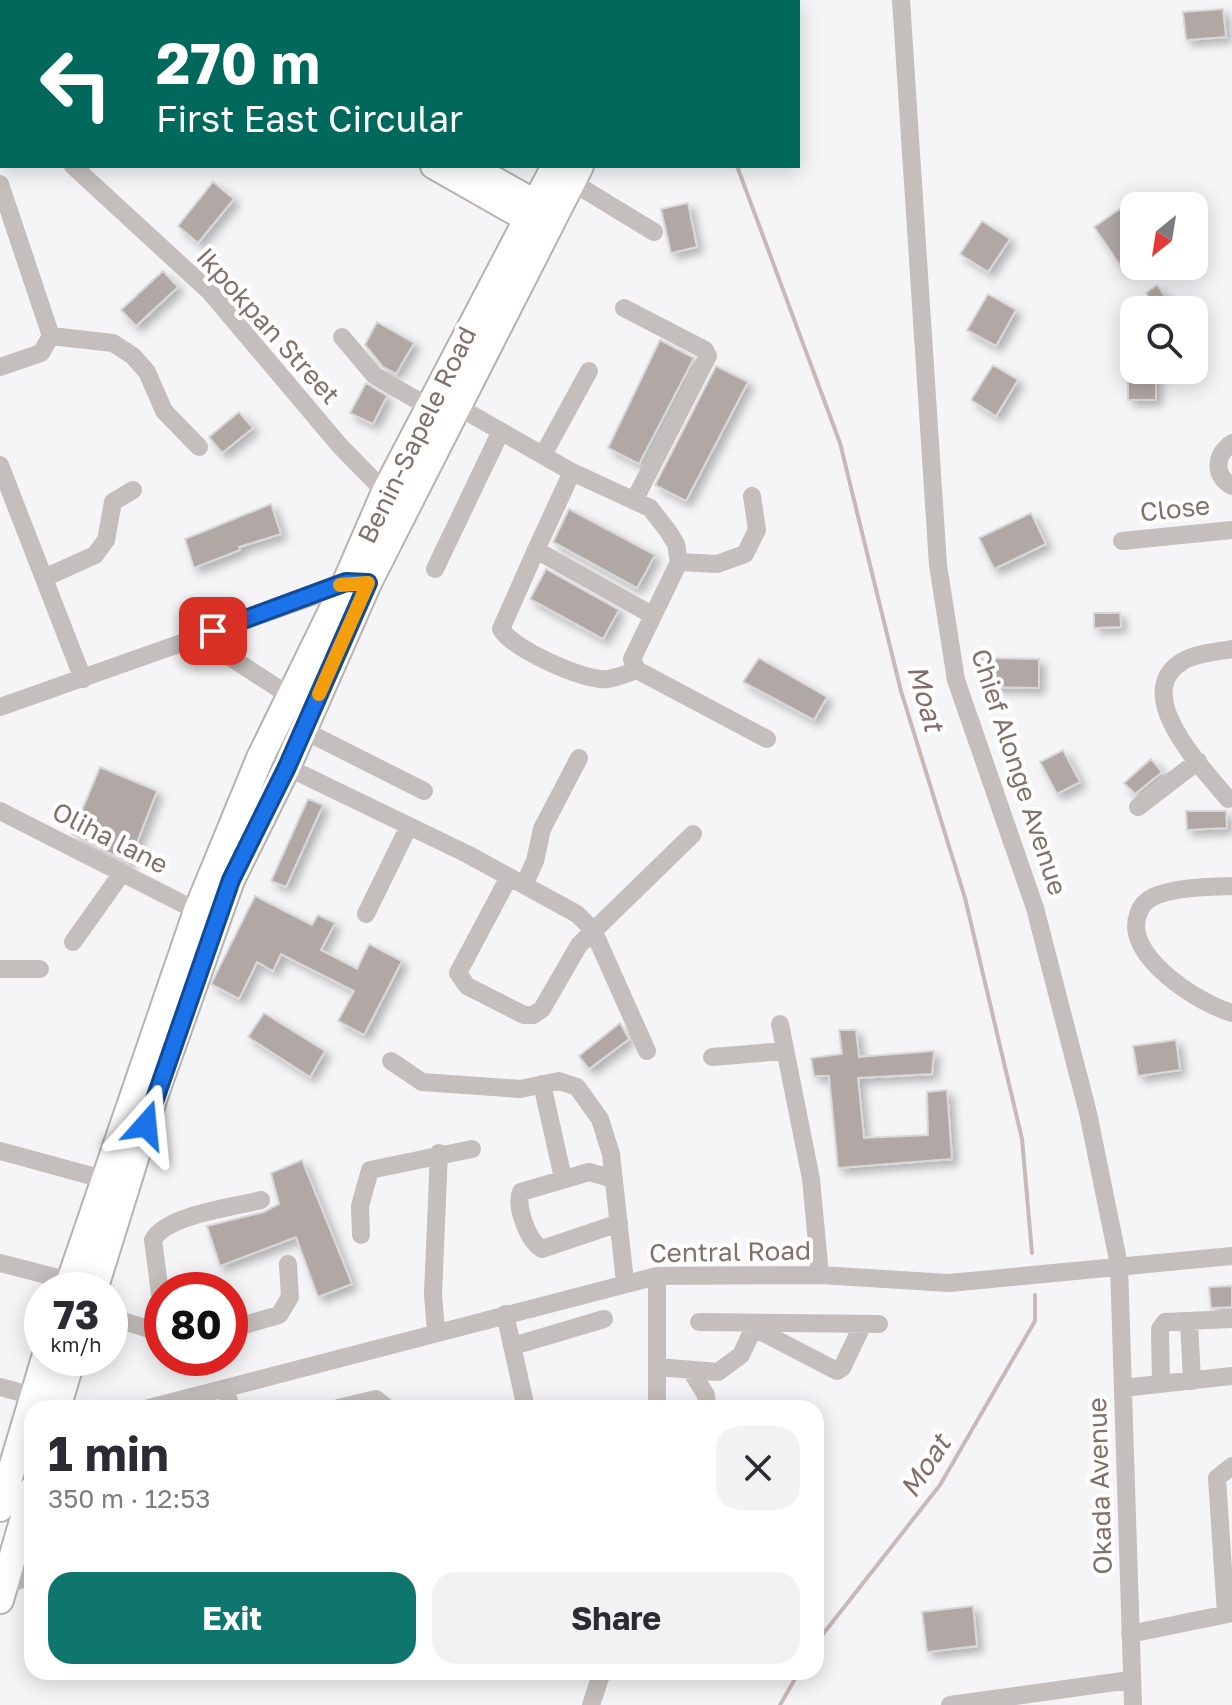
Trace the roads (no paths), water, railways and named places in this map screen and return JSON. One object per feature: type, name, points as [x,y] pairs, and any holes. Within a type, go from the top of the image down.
[{"type":"highway","name":"Benin-Sapele Road","points":[[83,1272],[154,1097],[231,880],[303,730],[357,583],[385,492],[531,210],[563,169]]},
{"type":"highway","name":"Benin-Sapele Road","points":[[81,1272],[103,1179],[197,911],[260,758],[290,696],[459,406],[563,169]]},
{"type":"highway","points":[[48,1376],[52,1400]]},
{"type":"highway","points":[[55,1400],[65,1376]]},
{"type":"highway","points":[[0,1508],[4,1478],[24,1448]]},
{"type":"highway","points":[[2,1592],[24,1517]]},
{"type":"main road","points":[[437,168],[531,210]]},
{"type":"main road","points":[[474,168],[531,210]]},
{"type":"street","name":"Chief Alonge Avenue","points":[[901,0],[938,565],[956,680],[1035,908],[1088,1113],[1119,1265]]},
{"type":"street","name":"Ikpokpan Street","points":[[75,168],[210,292],[340,446],[385,492]]},
{"type":"street","points":[[563,169],[654,232]]},
{"type":"street","points":[[0,184],[51,336],[41,353],[0,367]]},
{"type":"street","points":[[624,308],[705,350],[708,356],[634,501]]},
{"type":"street","points":[[51,336],[113,343],[133,356],[147,372],[164,411],[199,447]]},
{"type":"street","points":[[342,337],[375,376],[432,401],[459,406],[572,472],[650,508],[676,544],[679,562],[632,659],[637,670],[767,739]]},
{"type":"street","points":[[543,455],[589,371]]},
{"type":"street","points":[[435,569],[501,431]]},
{"type":"street","points":[[1232,443],[1221,452],[1217,464],[1220,476],[1232,486]]},
{"type":"street","points":[[0,465],[83,679]]},
{"type":"street","points":[[572,472],[501,629],[505,637],[581,677],[606,680],[637,670]]},
{"type":"street","points":[[44,578],[95,555],[106,540],[111,506],[133,490]]},
{"type":"street","points":[[679,562],[717,564],[745,554],[757,530],[752,496]]},
{"type":"street","name":"Close","points":[[1122,541],[1232,530]]},
{"type":"street","points":[[536,550],[652,615]]},
{"type":"street","points":[[0,707],[357,583]]},
{"type":"street","points":[[213,631],[233,659],[290,696]]},
{"type":"street","points":[[1228,799],[1169,719],[1164,697],[1176,667],[1184,661],[1232,649]]},
{"type":"street","points":[[303,730],[424,791]]},
{"type":"street","points":[[579,758],[542,829],[535,861],[516,881],[458,973],[467,986],[524,1015],[533,1015],[542,1009],[566,962],[593,930],[693,834]]},
{"type":"street","points":[[1138,807],[1198,761]]},
{"type":"street","points":[[287,767],[409,826],[577,914],[593,930],[647,1051]]},
{"type":"street","name":"Oliha lane","points":[[0,811],[197,911]]},
{"type":"street","points":[[366,914],[409,826]]},
{"type":"street","points":[[73,942],[122,873]]},
{"type":"street","points":[[1232,886],[1154,896],[1139,910],[1134,924],[1140,944],[1157,966],[1210,1007],[1232,1013]]},
{"type":"street","points":[[0,969],[40,969]]},
{"type":"street","points":[[780,1024],[809,1166],[820,1275]]},
{"type":"street","points":[[712,1057],[784,1051]]},
{"type":"street","points":[[391,1061],[422,1082],[520,1089],[569,1082],[587,1097],[611,1154],[625,1282]]},
{"type":"street","points":[[542,1084],[563,1178]]},
{"type":"street","points":[[361,1235],[360,1206],[370,1170],[439,1153],[472,1149]]},
{"type":"street","points":[[0,1151],[103,1179]]},
{"type":"street","points":[[436,1332],[433,1294],[439,1153]]},
{"type":"street","points":[[614,1179],[595,1172],[563,1178],[527,1188],[519,1195],[518,1203],[536,1245],[549,1248],[619,1223]]},
{"type":"street","points":[[157,1272],[153,1240],[157,1232],[178,1221],[261,1200]]},
{"type":"street","name":"Central Road","points":[[179,1400],[657,1276],[820,1275],[949,1283],[1232,1256]]},
{"type":"street","points":[[0,1263],[29,1272]]},
{"type":"street","points":[[248,1324],[279,1315],[290,1297],[288,1264]]},
{"type":"street","name":"Okada Avenue","points":[[1119,1265],[1133,1705]]},
{"type":"street","points":[[657,1276],[657,1400]]},
{"type":"street","points":[[505,1314],[524,1400]]},
{"type":"street","points":[[513,1346],[604,1319]]},
{"type":"street","points":[[1161,1384],[1160,1329],[1165,1322],[1232,1319]]},
{"type":"street","points":[[1189,1321],[1192,1381]]},
{"type":"street","points":[[699,1322],[871,1324],[837,1371],[755,1325]]},
{"type":"street","points":[[658,1367],[718,1372],[729,1367],[741,1355],[755,1325]]},
{"type":"street","points":[[691,1371],[706,1400]]},
{"type":"street","points":[[1123,1388],[1232,1376]]},
{"type":"street","points":[[0,1387],[41,1400]]},
{"type":"street","points":[[225,1388],[229,1400]]},
{"type":"street","points":[[1130,1634],[1229,1613],[1228,1562],[1217,1478],[1232,1466]]},
{"type":"street","points":[[2,1592],[24,1580]]},
{"type":"street","points":[[591,1705],[599,1680]]},
{"type":"street","points":[[950,1705],[1130,1680]]},
{"type":"waterway","name":"Moat","points":[[738,168],[840,443],[901,691],[965,898],[1022,1139],[1032,1253]]},
{"type":"waterway","name":"Moat","points":[[824,1633],[940,1485],[1035,1321],[1035,1295]]},
{"type":"waterway","name":"Moat","points":[[780,1705],[794,1680]]}]
